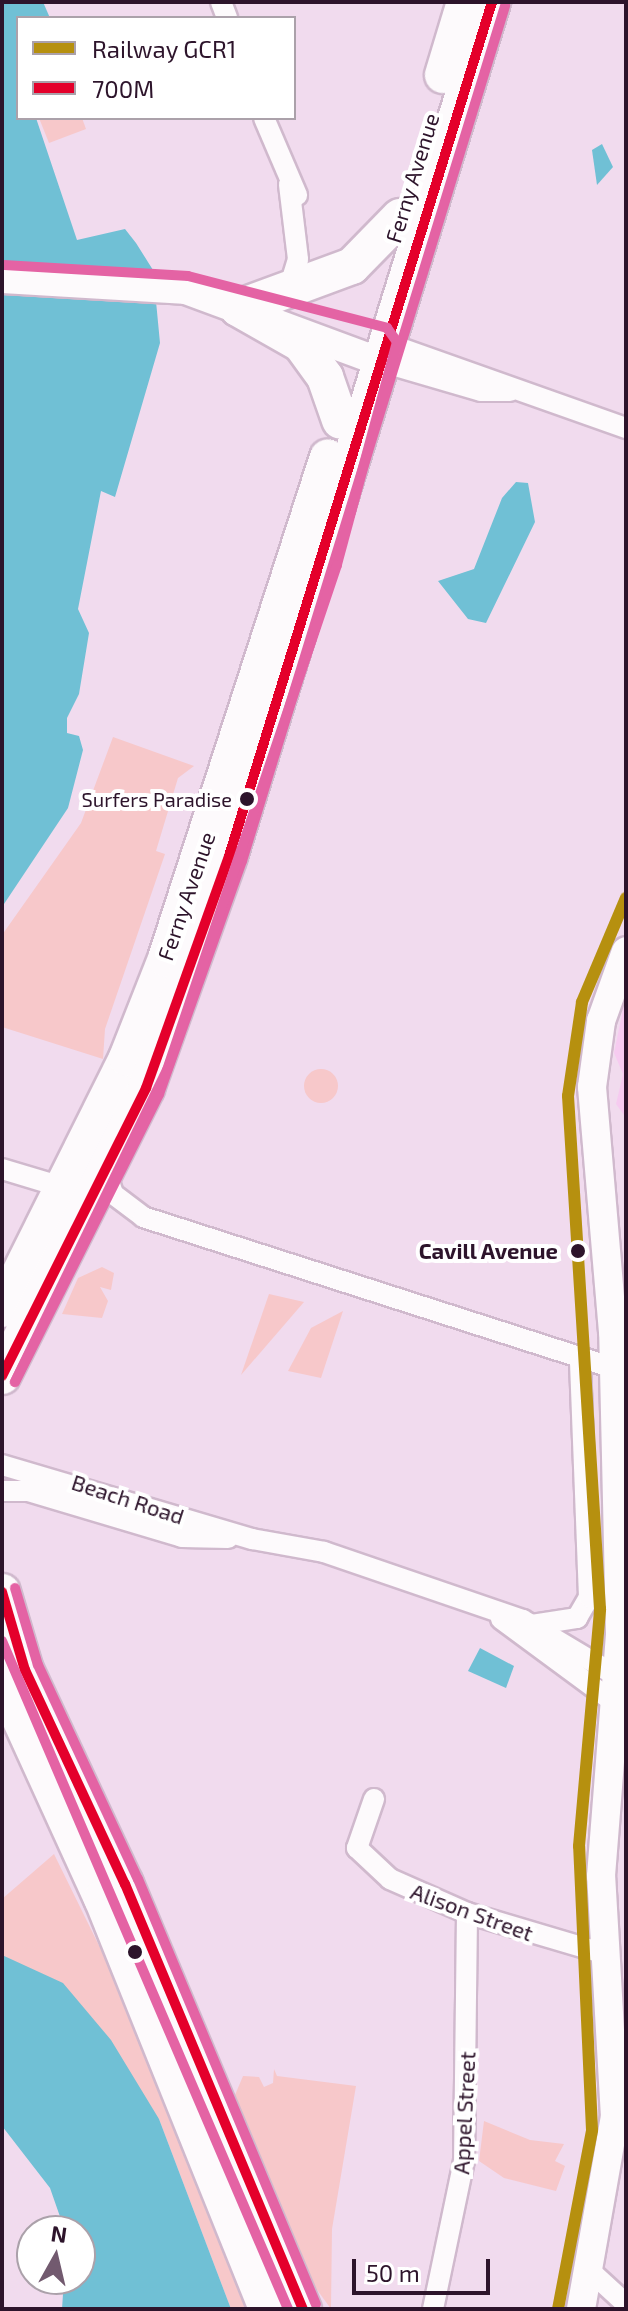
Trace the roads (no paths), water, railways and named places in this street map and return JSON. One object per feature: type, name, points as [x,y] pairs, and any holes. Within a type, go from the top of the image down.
[{"type":"highway","name":"Ferny Avenue","points":[[2,1376],[154,1066],[324,561],[400,217],[465,2]]},
{"type":"highway","name":"Ferny Avenue","points":[[2,1309],[127,1058],[166,959],[340,420],[371,349],[492,2]]},
{"type":"highway","points":[[238,308],[352,266],[400,217]]},
{"type":"highway","points":[[238,308],[301,344],[325,377],[340,420]]},
{"type":"highway","points":[[247,710],[263,689],[304,568],[324,561]]},
{"type":"highway","points":[[2,1592],[25,1670],[131,1898],[303,2309]]},
{"type":"highway","points":[[2,1679],[102,1898],[267,2309]]},
{"type":"street","points":[[265,120],[294,192],[298,259],[288,292]]},
{"type":"street","points":[[2,279],[156,286],[238,308],[269,308],[481,391],[510,391],[626,428]]},
{"type":"street","points":[[581,2309],[611,2152],[620,2052],[619,2013],[605,1954],[602,1828],[619,1743],[620,1370],[592,1087],[603,1013],[626,951]]},
{"type":"street","points":[[2,1169],[62,1187]]},
{"type":"street","points":[[105,1169],[113,1194],[143,1217],[580,1360],[620,1370]]},
{"type":"street","points":[[532,1625],[577,1618],[589,1597],[580,1360]]},
{"type":"street","name":"Beach Road","points":[[2,1465],[252,1539],[334,1555],[532,1625],[617,1693]]},
{"type":"street","name":"Beach Road","points":[[2,1491],[28,1491],[182,1537],[252,1539]]},
{"type":"street","name":"Beach Road","points":[[491,1611],[617,1693]]},
{"type":"street","name":"Alison Street","points":[[374,1799],[357,1841],[363,1858],[407,1889],[467,1913],[605,1954]]},
{"type":"street","name":"Appel Street","points":[[433,2309],[464,2160],[467,1913]]},
{"type":"street","points":[[588,2269],[626,2304]]},
{"type":"water","points":[[2,2],[43,2],[49,16],[16,16],[16,120],[37,120],[77,240],[125,229],[136,243],[153,270],[160,343],[115,497],[101,491],[78,609],[89,633],[79,694],[67,718],[67,733],[79,736],[83,750],[68,808],[2,907]]},
{"type":"water","points":[[602,144],[613,167],[597,185],[592,150]]},
{"type":"water","points":[[516,482],[528,483],[535,522],[486,623],[468,619],[438,581],[474,569],[502,498]]},
{"type":"water","points":[[480,1648],[514,1666],[506,1688],[468,1671]]},
{"type":"water","points":[[2,1955],[63,1983],[111,2040],[159,2119],[231,2309],[62,2309],[63,2295],[96,2295],[96,2215],[59,2215],[50,2188],[2,2126]]},
{"type":"rail line","name":"GCR1","points":[[558,2309],[592,2130],[579,1846],[600,1609],[568,1096],[582,1002],[626,898]]},
{"type":"place","name":"Surfers Paradise","points":[[247,799]]},
{"type":"place","name":"Cavill Avenue","points":[[578,1251]]}]
